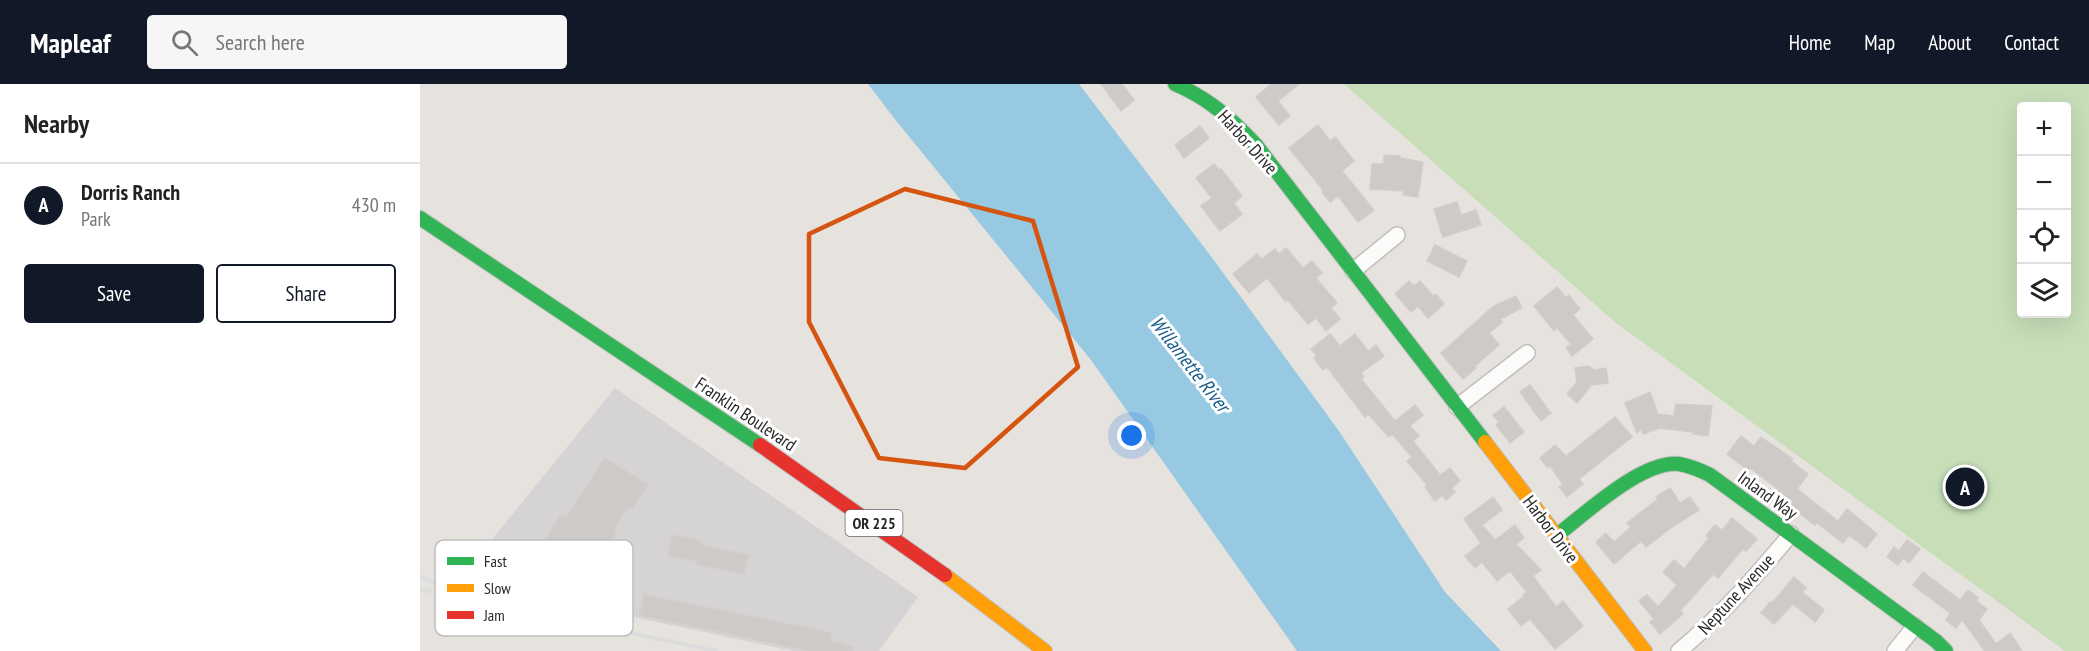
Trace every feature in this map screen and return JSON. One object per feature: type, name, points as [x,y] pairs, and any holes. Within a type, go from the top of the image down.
[{"type":"street","name":"Harbor Drive","points":[[1175,84],[1204,98],[1230,116],[1256,145],[1645,651]]},
{"type":"street","name":"Franklin Boulevard","points":[[420,218],[551,308],[831,491],[998,613],[1045,651]]},
{"type":"street","points":[[1353,271],[1397,235]]},
{"type":"street","points":[[1457,407],[1527,352]]},
{"type":"street","name":"Inland Way","points":[[1556,537],[1634,477],[1654,467],[1677,464],[1695,468],[1710,475],[1791,534],[1946,651]]},
{"type":"street","name":"Neptune Avenue","points":[[1679,651],[1748,585],[1791,534]]},
{"type":"street","points":[[1895,651],[1915,626]]},
{"type":"highlighted area","points":[[905,189],[1033,221],[1078,367],[965,468],[879,458],[809,322],[809,234]]},
{"type":"shaded area","points":[[615,388],[918,597],[879,651],[793,651],[633,617],[633,540],[492,540]]},
{"type":"green space","points":[[1344,84],[2089,84],[2089,651],[2065,651],[1615,322]]},
{"type":"water","name":"Willamette River","points":[[868,84],[1079,84],[1210,255],[1339,431],[1445,592],[1501,651],[1297,651],[1091,360]]},
{"type":"building","points":[[1101,84],[1122,84],[1134,100],[1121,111]]},
{"type":"building","points":[[1271,84],[1299,84],[1278,101],[1290,116],[1279,125],[1256,97]]},
{"type":"building","points":[[1318,125],[1330,141],[1335,137],[1354,161],[1342,171],[1374,210],[1358,222],[1338,196],[1330,202],[1289,148]]},
{"type":"building","points":[[1200,126],[1209,138],[1184,158],[1175,145]]},
{"type":"building","points":[[1384,155],[1400,156],[1400,158],[1423,162],[1418,197],[1403,195],[1404,191],[1370,189],[1372,164],[1384,164]]},
{"type":"building","points":[[1214,164],[1219,170],[1221,169],[1242,196],[1234,203],[1242,214],[1220,231],[1201,206],[1212,198],[1196,178]]},
{"type":"building","points":[[1457,202],[1461,215],[1476,210],[1481,225],[1443,237],[1434,209]]},
{"type":"building","points":[[1435,245],[1467,261],[1459,277],[1427,261]]},
{"type":"building","points":[[1286,248],[1303,268],[1312,261],[1322,273],[1316,278],[1337,303],[1331,308],[1340,319],[1326,331],[1316,318],[1308,324],[1267,278],[1249,293],[1233,274],[1257,254],[1262,259],[1275,249],[1279,254]]},
{"type":"building","points":[[1409,281],[1414,286],[1420,281],[1433,296],[1436,294],[1444,304],[1428,318],[1418,306],[1411,312],[1395,294]]},
{"type":"building","points":[[1557,287],[1566,298],[1569,295],[1580,309],[1573,315],[1593,339],[1572,356],[1566,348],[1571,344],[1557,328],[1554,331],[1534,306]]},
{"type":"building","points":[[1516,296],[1522,308],[1500,319],[1502,322],[1489,333],[1499,345],[1463,379],[1441,353],[1494,306]]},
{"type":"building","points":[[1330,334],[1340,346],[1355,334],[1368,351],[1376,345],[1384,356],[1361,373],[1364,377],[1361,379],[1395,421],[1415,405],[1423,415],[1410,426],[1419,436],[1413,441],[1440,475],[1450,468],[1460,481],[1452,488],[1455,492],[1446,500],[1442,495],[1435,501],[1425,487],[1427,485],[1407,461],[1412,457],[1392,434],[1389,437],[1368,414],[1365,417],[1327,367],[1323,370],[1314,358],[1317,356],[1311,349]]},
{"type":"building","points":[[1589,366],[1594,370],[1606,368],[1608,383],[1589,385],[1590,387],[1577,403],[1567,394],[1577,382],[1575,368]]},
{"type":"building","points":[[1530,385],[1551,413],[1541,421],[1520,392]]},
{"type":"building","points":[[1650,392],[1658,414],[1674,416],[1676,404],[1712,406],[1708,436],[1660,428],[1643,434],[1641,429],[1637,433],[1625,403]]},
{"type":"building","points":[[1504,407],[1524,432],[1510,443],[1496,425],[1499,422],[1493,415]]},
{"type":"building","points":[[1615,417],[1632,437],[1579,479],[1583,484],[1567,497],[1559,487],[1563,484],[1550,466],[1548,468],[1540,458],[1555,445],[1566,456]]},
{"type":"building","points":[[1741,436],[1754,446],[1761,437],[1793,459],[1791,461],[1808,474],[1797,489],[1838,521],[1847,509],[1877,534],[1866,548],[1849,535],[1843,543],[1817,523],[1815,525],[1791,507],[1793,505],[1777,492],[1779,490],[1727,454]]},
{"type":"building","points":[[605,458],[648,485],[633,507],[626,509],[614,528],[616,535],[613,540],[545,540],[561,515],[566,518]]},
{"type":"building","points":[[1670,488],[1680,503],[1690,497],[1699,510],[1646,547],[1641,541],[1614,564],[1596,542],[1606,533],[1614,542],[1631,527],[1627,523],[1658,499],[1656,497]]},
{"type":"building","points":[[1493,497],[1502,510],[1482,525],[1495,540],[1515,525],[1524,538],[1516,544],[1541,570],[1533,576],[1556,607],[1563,601],[1583,626],[1555,649],[1530,619],[1521,626],[1508,609],[1527,592],[1510,571],[1497,581],[1482,562],[1475,568],[1465,556],[1481,543],[1464,519]]},
{"type":"building","points":[[1732,518],[1757,539],[1746,551],[1743,549],[1718,578],[1713,574],[1680,611],[1683,614],[1660,634],[1650,622],[1654,619],[1639,601],[1647,595],[1658,607],[1677,585],[1663,572],[1674,560],[1684,569],[1709,538],[1706,536],[1715,525],[1722,530]]},
{"type":"building","points":[[672,535],[701,541],[701,545],[748,555],[744,574],[696,564],[697,561],[668,556]]},
{"type":"building","points":[[1907,540],[1920,549],[1909,563],[1903,558],[1898,565],[1887,557],[1894,547],[1899,551]]},
{"type":"building","points":[[1923,572],[1960,600],[1968,590],[1978,598],[1976,601],[1987,609],[1979,620],[1996,644],[2010,633],[2022,651],[1985,651],[1962,620],[1956,628],[1946,620],[1950,613],[1913,585]]},
{"type":"building","points":[[1794,577],[1806,588],[1802,592],[1824,610],[1815,622],[1793,604],[1774,624],[1761,613]]},
{"type":"building","points":[[644,595],[832,633],[830,641],[853,647],[852,651],[810,651],[640,615]]},
{"type":"railway","points":[[420,577],[435,583]]},
{"type":"railway","points":[[420,589],[435,592]]},
{"type":"railway","points":[[633,634],[716,651]]},
{"type":"traffic: fast","points":[[1175,84],[1219,110],[1256,145],[1485,442]]},
{"type":"traffic: fast","points":[[420,218],[760,445]]},
{"type":"traffic: fast","points":[[1556,536],[1631,479],[1664,465],[1687,466],[1710,475],[1936,641],[1946,651]]},
{"type":"traffic: slow","points":[[1485,442],[1645,651]]},
{"type":"traffic: slow","points":[[945,575],[1045,651]]},
{"type":"traffic: jam","points":[[760,445],[945,575]]},
{"type":"place","name":"Dorris Ranch","points":[[1965,487]]}]
